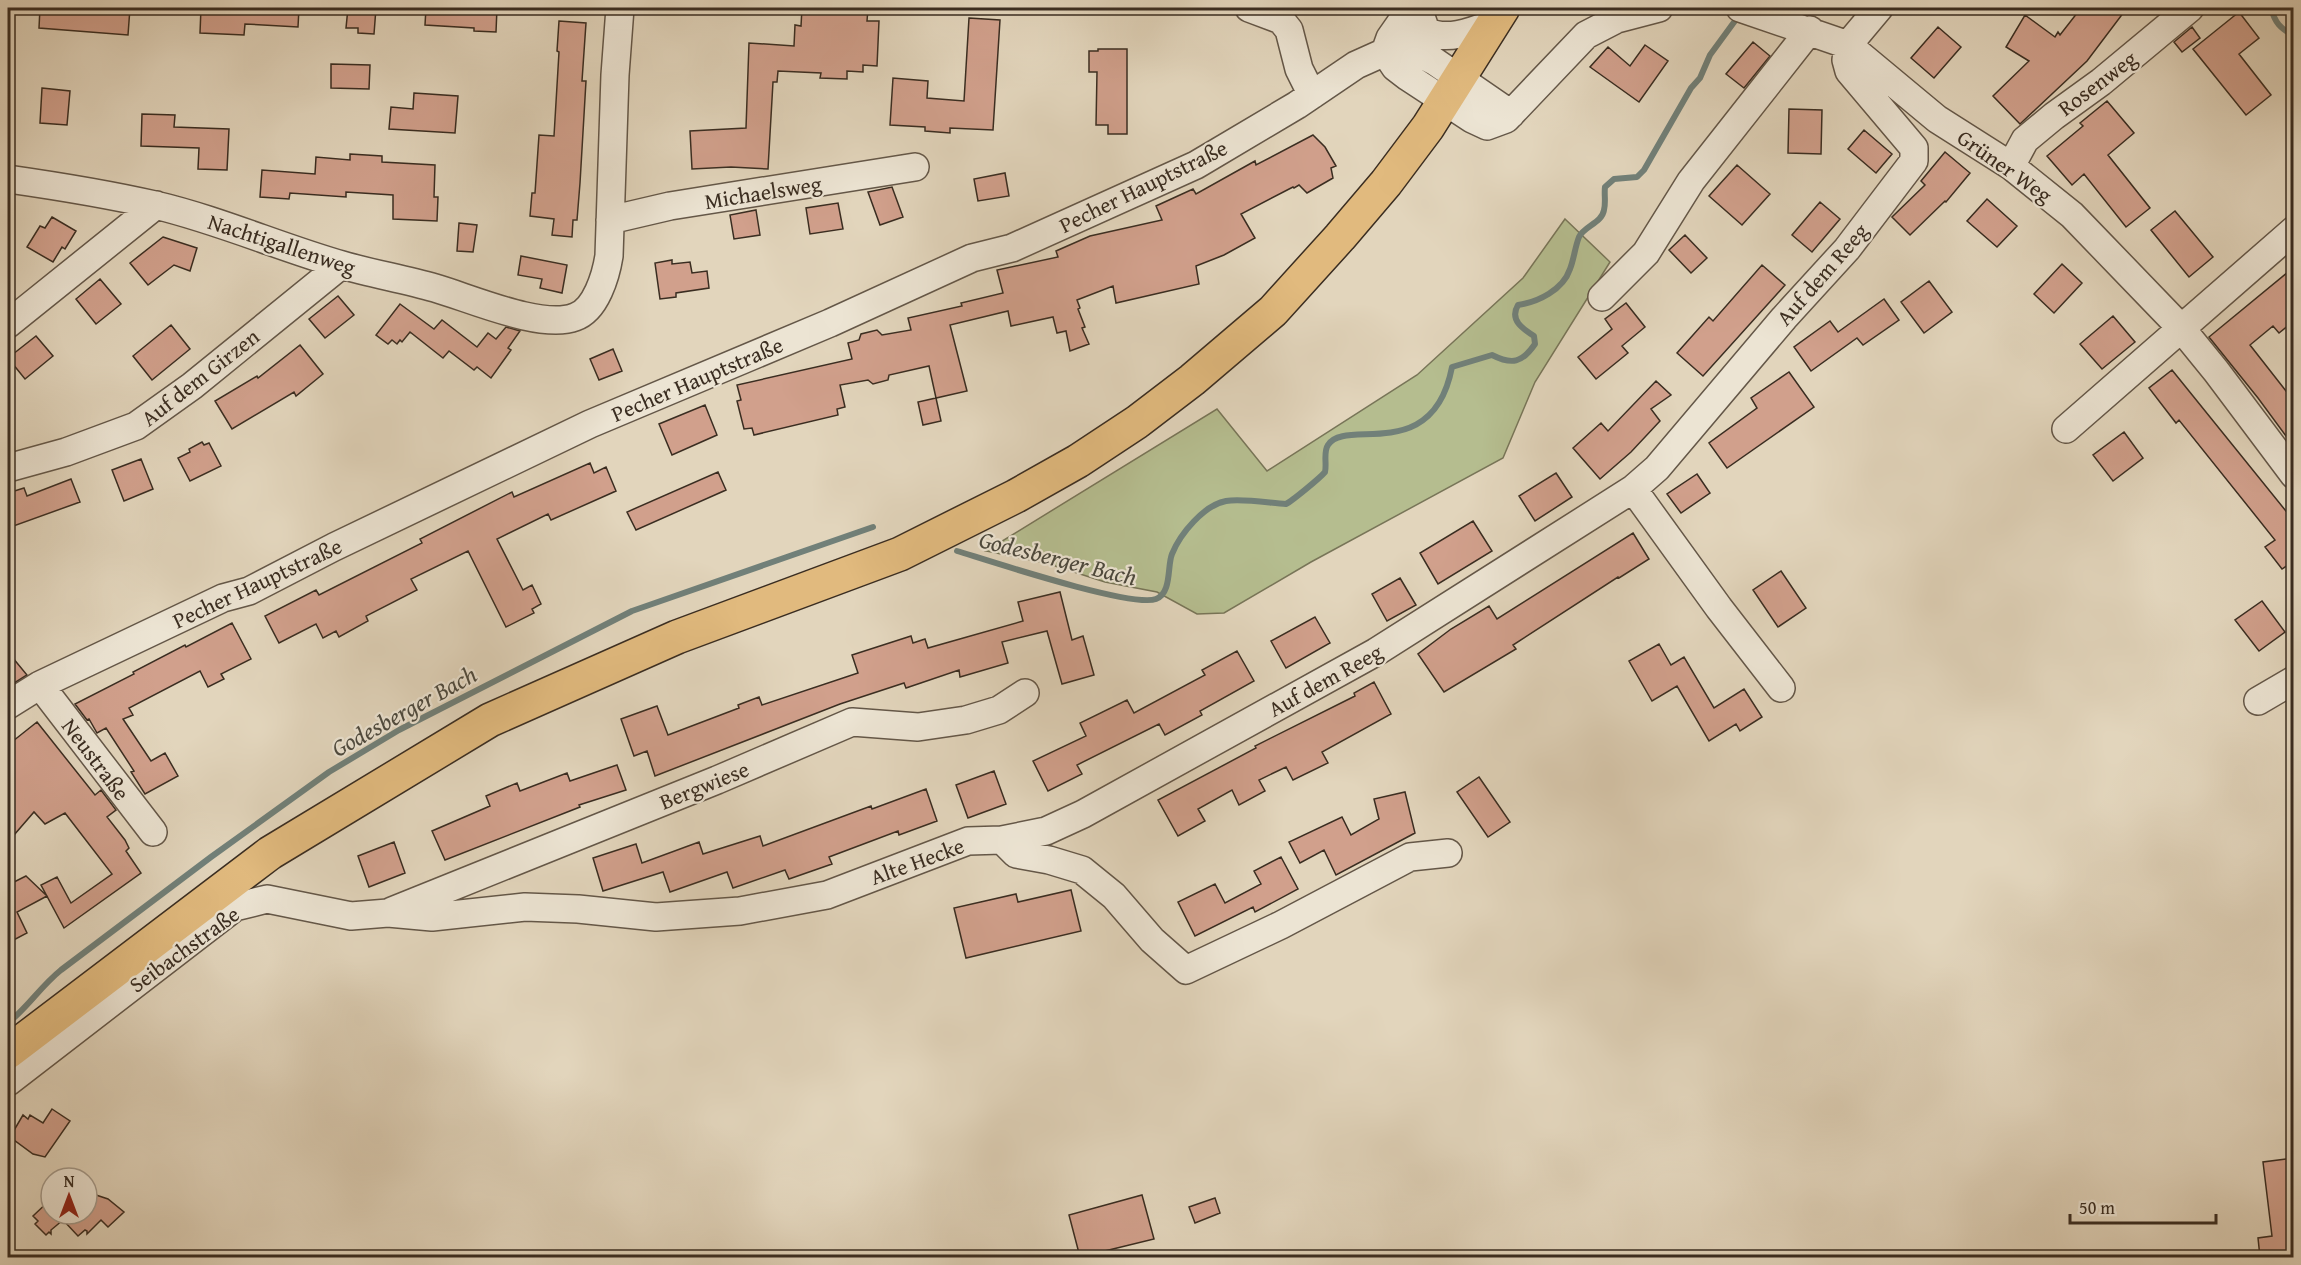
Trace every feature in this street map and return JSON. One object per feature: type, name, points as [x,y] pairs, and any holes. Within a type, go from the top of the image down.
[{"type":"main road","points":[[8,1052],[270,853],[490,720],[677,637],[900,554],[1007,501],[1078,461],[1137,422],[1192,380],[1273,311],[1340,237],[1386,183],[1452,90],[1499,15]]},
{"type":"street","points":[[610,220],[615,75],[620,8]]},
{"type":"street","points":[[1249,8],[1282,14],[1289,30],[1299,69],[1312,95]]},
{"type":"street","points":[[1411,8],[1390,38],[1385,52],[1395,67],[1452,90],[1472,119],[1487,126],[1506,119],[1586,35],[1617,18],[1659,8]]},
{"type":"street","points":[[1418,8],[1426,31],[1437,36]]},
{"type":"street","points":[[1848,45],[1879,8]]},
{"type":"street","name":"Rosenweg","points":[[2011,166],[2025,140],[2101,82],[2190,8]]},
{"type":"street","name":"Grüner Weg","points":[[1750,10],[1848,45],[1937,119],[2011,166],[2072,214],[2181,328],[2294,475]]},
{"type":"street","name":"Pecher Hauptstraße","points":[[8,705],[40,685],[223,598],[249,591],[334,547],[590,424],[839,319],[972,258],[1012,248],[1196,165],[1312,95],[1356,65],[1385,52],[1437,36],[1474,31],[1499,15]]},
{"type":"street","points":[[1602,297],[1646,253],[1691,181],[1809,30]]},
{"type":"street","name":"Auf dem Reeg","points":[[1002,840],[1046,831],[1083,814],[1365,658],[1633,489],[1657,468],[1784,318],[1847,249],[1914,161],[1914,148],[1849,71],[1846,60],[1848,45]]},
{"type":"street","name":"Michaelsweg","points":[[610,220],[670,206],[915,167]]},
{"type":"street","name":"Nachtigallenweg","points":[[8,178],[156,205],[248,232],[341,265],[434,288],[554,322],[578,317],[595,299],[606,276],[610,220]]},
{"type":"street","points":[[8,324],[156,205]]},
{"type":"street","points":[[2066,429],[2294,230]]},
{"type":"street","name":"Auf dem Girzen","points":[[8,468],[66,452],[136,426],[192,386],[341,265]]},
{"type":"street","points":[[1633,489],[1692,572],[1781,688]]},
{"type":"street","points":[[2258,701],[2294,680]]},
{"type":"street","name":"Neustraße","points":[[40,685],[153,832]]},
{"type":"street","name":"Bergwiese","points":[[388,913],[717,780],[852,722],[918,727],[966,720],[999,710],[1025,693]]},
{"type":"street","points":[[1002,840],[1016,854],[1049,860],[1082,870],[1114,896],[1152,940],[1186,970],[1281,925],[1410,857],[1448,853]]},
{"type":"street","name":"Alte Hecke","points":[[388,913],[432,917],[525,908],[578,909],[656,918],[740,911],[827,895],[968,841],[1002,840]]},
{"type":"street","name":"Seibachstraße","points":[[8,1082],[235,907],[267,899],[351,916],[388,913]]},
{"type":"green space","points":[[1565,219],[1610,262],[1535,382],[1503,458],[1311,562],[1224,613],[1197,614],[1157,592],[1105,582],[1046,563],[986,551],[1217,409],[1267,471],[1417,375],[1523,278]]},
{"type":"building","points":[[40,8],[130,8],[128,35],[39,28]]},
{"type":"building","points":[[201,8],[299,8],[298,27],[245,24],[244,35],[200,33]]},
{"type":"building","points":[[348,8],[376,8],[374,34],[358,33],[358,28],[346,28]]},
{"type":"building","points":[[426,8],[497,8],[496,32],[474,31],[474,28],[425,25]]},
{"type":"building","points":[[802,8],[868,9],[867,21],[879,21],[877,66],[863,65],[863,72],[847,71],[847,79],[820,78],[821,73],[778,71],[777,82],[773,82],[768,169],[731,167],[692,169],[690,131],[746,128],[749,43],[794,46],[795,25],[801,26]]},
{"type":"building","points":[[2081,8],[2127,8],[2087,61],[2020,124],[1993,96],[2029,61],[2006,47],[2025,15],[2055,37],[2058,32],[2060,35]]},
{"type":"building","points":[[2239,12],[2259,38],[2239,54],[2271,95],[2246,115],[2193,49]]},
{"type":"building","points":[[969,18],[1000,20],[993,130],[950,128],[950,133],[925,131],[925,127],[890,125],[893,78],[928,81],[927,98],[964,101]]},
{"type":"building","points":[[559,21],[586,23],[582,81],[586,81],[580,183],[577,220],[573,220],[572,237],[552,235],[554,219],[530,216],[532,193],[535,193],[539,135],[554,136]]},
{"type":"building","points":[[1938,27],[1961,47],[1934,78],[1911,58]]},
{"type":"building","points":[[2192,27],[2200,38],[2182,52],[2174,42]]},
{"type":"building","points":[[1753,42],[1770,56],[1744,88],[1726,74]]},
{"type":"building","points":[[1645,45],[1668,61],[1639,102],[1590,67],[1608,47],[1630,66]]},
{"type":"building","points":[[1098,49],[1127,49],[1127,134],[1108,134],[1108,125],[1096,125],[1097,72],[1089,72],[1089,51],[1098,51]]},
{"type":"building","points":[[331,64],[370,65],[369,89],[331,88]]},
{"type":"building","points":[[42,88],[70,91],[67,125],[40,123]]},
{"type":"building","points":[[414,93],[458,96],[455,133],[389,129],[391,107],[413,109]]},
{"type":"building","points":[[2107,101],[2134,133],[2108,155],[2150,208],[2126,227],[2084,174],[2072,185],[2047,156],[2083,126],[2080,123]]},
{"type":"building","points":[[1789,109],[1822,110],[1821,154],[1788,153]]},
{"type":"building","points":[[142,114],[175,115],[174,127],[229,129],[227,170],[198,169],[199,148],[141,146]]},
{"type":"building","points":[[1864,130],[1892,154],[1876,173],[1848,149]]},
{"type":"building","points":[[1313,135],[1325,147],[1336,166],[1331,168],[1333,178],[1307,193],[1299,185],[1293,187],[1241,214],[1255,238],[1224,255],[1196,266],[1199,284],[1116,303],[1113,286],[1077,300],[1085,327],[1082,328],[1089,344],[1070,351],[1066,331],[1057,333],[1053,317],[1011,326],[1008,311],[950,325],[967,391],[936,398],[929,366],[889,375],[888,380],[873,384],[868,380],[840,385],[845,407],[837,409],[838,415],[754,435],[752,428],[744,429],[737,401],[741,400],[737,385],[852,359],[848,343],[859,340],[861,334],[877,330],[882,335],[911,330],[908,318],[962,306],[961,303],[1003,293],[997,270],[1058,257],[1056,251],[1090,236],[1162,220],[1156,206],[1193,189],[1196,194],[1255,161],[1256,165]]},
{"type":"building","points":[[1945,152],[1970,173],[1946,202],[1910,235],[1892,217],[1925,185],[1921,181]]},
{"type":"building","points":[[350,154],[382,156],[382,162],[435,165],[434,197],[438,197],[437,221],[393,219],[393,195],[346,192],[346,197],[290,193],[289,199],[260,197],[262,170],[315,174],[316,157],[350,160]]},
{"type":"building","points":[[1737,165],[1770,194],[1742,225],[1709,196]]},
{"type":"building","points":[[1005,173],[1009,196],[978,201],[974,179]]},
{"type":"building","points":[[892,187],[903,217],[880,225],[868,192]]},
{"type":"building","points":[[1987,199],[2017,226],[1997,247],[1967,221]]},
{"type":"building","points":[[1820,202],[1840,219],[1812,252],[1792,235]]},
{"type":"building","points":[[838,203],[843,229],[810,234],[806,208]]},
{"type":"building","points":[[756,210],[760,235],[734,239],[730,215]]},
{"type":"building","points":[[2175,211],[2213,257],[2189,277],[2151,230]]},
{"type":"building","points":[[52,217],[76,231],[65,249],[62,247],[53,262],[27,247],[40,226],[45,228]]},
{"type":"building","points":[[459,223],[477,225],[473,252],[457,251]]},
{"type":"building","points":[[1685,235],[1707,258],[1691,273],[1669,250]]},
{"type":"building","points":[[163,237],[197,248],[190,271],[174,265],[148,285],[130,263]]},
{"type":"building","points":[[521,256],[567,265],[562,293],[540,288],[542,279],[518,275]]},
{"type":"building","points":[[672,260],[672,264],[690,262],[692,273],[707,271],[709,288],[676,293],[676,297],[660,299],[655,263]]},
{"type":"building","points":[[2062,264],[2082,283],[2054,313],[2034,294]]},
{"type":"building","points":[[1762,265],[1785,285],[1703,376],[1677,353],[1709,317],[1713,321]]},
{"type":"building","points":[[2294,267],[2294,321],[2279,333],[2273,326],[2250,345],[2286,391],[2294,386],[2294,447],[2209,337]]},
{"type":"building","points":[[100,279],[121,304],[96,324],[76,299]]},
{"type":"building","points":[[1929,281],[1952,312],[1924,333],[1901,302]]},
{"type":"building","points":[[338,296],[354,315],[325,338],[309,319]]},
{"type":"building","points":[[1884,299],[1899,320],[1863,345],[1857,338],[1811,371],[1794,347],[1830,321],[1838,332]]},
{"type":"building","points":[[1626,303],[1645,327],[1622,346],[1628,353],[1596,379],[1578,357],[1612,329],[1605,319]]},
{"type":"building","points":[[400,304],[434,329],[442,320],[477,347],[488,333],[496,339],[506,327],[520,331],[508,348],[511,350],[491,378],[477,367],[474,370],[449,351],[443,358],[410,332],[402,342],[400,340],[397,344],[392,340],[388,344],[376,335]]},
{"type":"building","points":[[2113,316],[2135,342],[2102,369],[2080,344]]},
{"type":"building","points":[[171,325],[190,349],[152,380],[133,356]]},
{"type":"building","points":[[36,336],[53,356],[25,379],[8,358]]},
{"type":"building","points":[[300,345],[323,374],[296,396],[294,392],[232,429],[215,401],[257,376],[258,378]]},
{"type":"building","points":[[613,349],[622,371],[599,380],[590,359]]},
{"type":"building","points":[[2172,370],[2294,521],[2294,561],[2282,569],[2265,547],[2275,540],[2179,420],[2176,423],[2149,388]]},
{"type":"building","points":[[1789,372],[1814,407],[1727,468],[1709,443],[1757,408],[1751,398]]},
{"type":"building","points":[[1656,381],[1671,395],[1651,409],[1660,421],[1631,452],[1600,479],[1573,448],[1601,423],[1608,431]]},
{"type":"building","points":[[936,398],[941,421],[923,425],[918,402]]},
{"type":"building","points":[[705,405],[717,435],[672,455],[659,424]]},
{"type":"building","points":[[2124,432],[2143,458],[2113,481],[2093,455]]},
{"type":"building","points":[[202,442],[204,445],[209,443],[221,466],[190,481],[178,458]]},
{"type":"building","points":[[141,459],[153,489],[124,501],[112,470]]},
{"type":"building","points":[[590,463],[594,473],[606,467],[616,491],[551,520],[548,514],[497,539],[523,590],[532,585],[541,604],[532,609],[534,613],[506,627],[468,551],[411,579],[417,590],[366,616],[368,621],[339,637],[336,631],[323,638],[316,624],[279,643],[265,616],[316,590],[319,595],[422,543],[420,539],[512,492],[514,497]]},
{"type":"building","points":[[718,472],[726,490],[636,530],[627,512]]},
{"type":"building","points":[[1556,473],[1572,497],[1535,521],[1519,496]]},
{"type":"building","points":[[1697,474],[1710,493],[1681,513],[1667,494]]},
{"type":"building","points":[[71,479],[80,502],[8,528],[8,493],[24,488],[27,496]]},
{"type":"building","points":[[1473,521],[1492,551],[1438,584],[1420,553]]},
{"type":"building","points":[[1633,533],[1649,559],[1513,645],[1516,649],[1444,692],[1418,654],[1451,629],[1489,606],[1497,619]]},
{"type":"building","points":[[1781,571],[1806,608],[1778,627],[1753,590]]},
{"type":"building","points":[[1400,578],[1416,605],[1387,621],[1372,594]]},
{"type":"building","points":[[1060,592],[1072,640],[1083,636],[1094,675],[1062,684],[1047,631],[1002,642],[1008,663],[960,677],[959,670],[906,688],[904,683],[840,704],[655,776],[647,751],[634,756],[621,719],[657,706],[668,735],[739,708],[738,705],[759,697],[762,705],[858,673],[852,655],[911,636],[913,643],[925,639],[928,648],[1023,621],[1018,602]]},
{"type":"building","points":[[2262,601],[2285,632],[2259,651],[2235,620]]},
{"type":"building","points":[[1315,617],[1330,643],[1286,668],[1271,641]]},
{"type":"building","points":[[232,623],[251,659],[221,674],[224,679],[208,687],[200,671],[129,708],[133,715],[123,719],[151,761],[165,753],[178,776],[145,794],[131,772],[134,771],[106,728],[97,733],[89,719],[87,720],[75,704],[185,645],[186,647]]},
{"type":"building","points":[[1659,644],[1671,665],[1684,657],[1714,708],[1744,689],[1762,717],[1740,731],[1736,724],[1709,741],[1677,686],[1652,701],[1629,661]]},
{"type":"building","points":[[1237,651],[1254,681],[1200,711],[1202,715],[1165,735],[1159,724],[1077,765],[1082,774],[1048,791],[1033,761],[1086,736],[1080,723],[1127,700],[1134,713],[1205,675],[1202,670]]},
{"type":"building","points":[[8,652],[27,675],[8,687]]},
{"type":"building","points":[[1374,682],[1391,714],[1322,752],[1328,763],[1293,780],[1286,767],[1259,780],[1265,791],[1239,805],[1232,790],[1198,809],[1205,821],[1178,836],[1158,800],[1256,748],[1255,746],[1355,696],[1354,693]]},
{"type":"building","points":[[37,722],[95,795],[101,790],[116,810],[107,817],[125,840],[129,848],[126,851],[141,873],[64,928],[41,885],[57,877],[71,903],[112,874],[65,813],[45,824],[34,812],[8,842],[8,745]]},
{"type":"building","points":[[617,765],[626,790],[579,805],[580,807],[445,860],[432,831],[490,806],[486,796],[517,783],[520,791],[567,773],[570,781]]},
{"type":"building","points":[[994,771],[1006,804],[968,818],[956,785]]},
{"type":"building","points":[[1479,777],[1510,822],[1488,837],[1457,792]]},
{"type":"building","points":[[926,789],[937,821],[899,835],[898,831],[829,857],[832,864],[789,879],[785,870],[733,888],[727,872],[670,892],[663,872],[603,891],[593,858],[636,844],[642,863],[699,842],[703,854],[760,836],[763,846],[871,806],[872,809]]},
{"type":"building","points":[[1405,792],[1415,833],[1336,875],[1324,850],[1300,863],[1289,842],[1342,817],[1351,835],[1379,819],[1374,799]]},
{"type":"building","points":[[394,842],[405,873],[369,887],[358,856]]},
{"type":"building","points":[[1281,857],[1298,889],[1255,912],[1253,907],[1195,936],[1178,902],[1215,884],[1225,903],[1261,884],[1254,871]]},
{"type":"building","points":[[26,876],[47,896],[17,912],[27,933],[8,943],[8,885]]},
{"type":"building","points":[[1071,890],[1081,931],[966,958],[954,908],[1016,894],[1018,902]]},
{"type":"building","points":[[52,1109],[70,1121],[45,1157],[33,1154],[10,1137],[23,1115],[28,1119],[30,1115],[43,1123]]},
{"type":"building","points":[[2294,1158],[2294,1257],[2260,1257],[2258,1238],[2272,1236],[2263,1162]]},
{"type":"building","points":[[1142,1195],[1154,1239],[1080,1257],[1069,1215]]},
{"type":"building","points":[[99,1196],[108,1199],[124,1212],[108,1227],[101,1220],[99,1222]]},
{"type":"building","points":[[1215,1198],[1220,1213],[1195,1223],[1189,1207]]},
{"type":"building","points":[[39,1210],[39,1226],[56,1226],[51,1230],[51,1234],[49,1232],[46,1235],[35,1224],[38,1221],[33,1216]]},
{"type":"building","points":[[69,1226],[95,1226],[87,1234],[85,1230],[78,1236]]},
{"type":"waterway","points":[[2271,8],[2279,25],[2294,36]]},
{"type":"waterway","name":"Godesberger Bach","points":[[957,551],[1119,597],[1156,599],[1165,591],[1172,554],[1176,546],[1187,529],[1209,508],[1232,500],[1286,504],[1325,472],[1325,455],[1328,445],[1337,438],[1389,433],[1409,428],[1427,417],[1442,398],[1452,367],[1492,355],[1511,361],[1526,355],[1535,344],[1534,336],[1518,324],[1515,315],[1518,305],[1541,298],[1562,283],[1570,269],[1581,233],[1603,214],[1605,187],[1614,179],[1637,177],[1644,170],[1691,88],[1700,78],[1710,55],[1740,14]]},
{"type":"waterway","points":[[2294,51],[2290,60],[2294,72]]},
{"type":"waterway","name":"Godesberger Bach","points":[[8,1023],[61,970],[211,857],[329,772],[399,730],[632,611],[873,527]]}]
